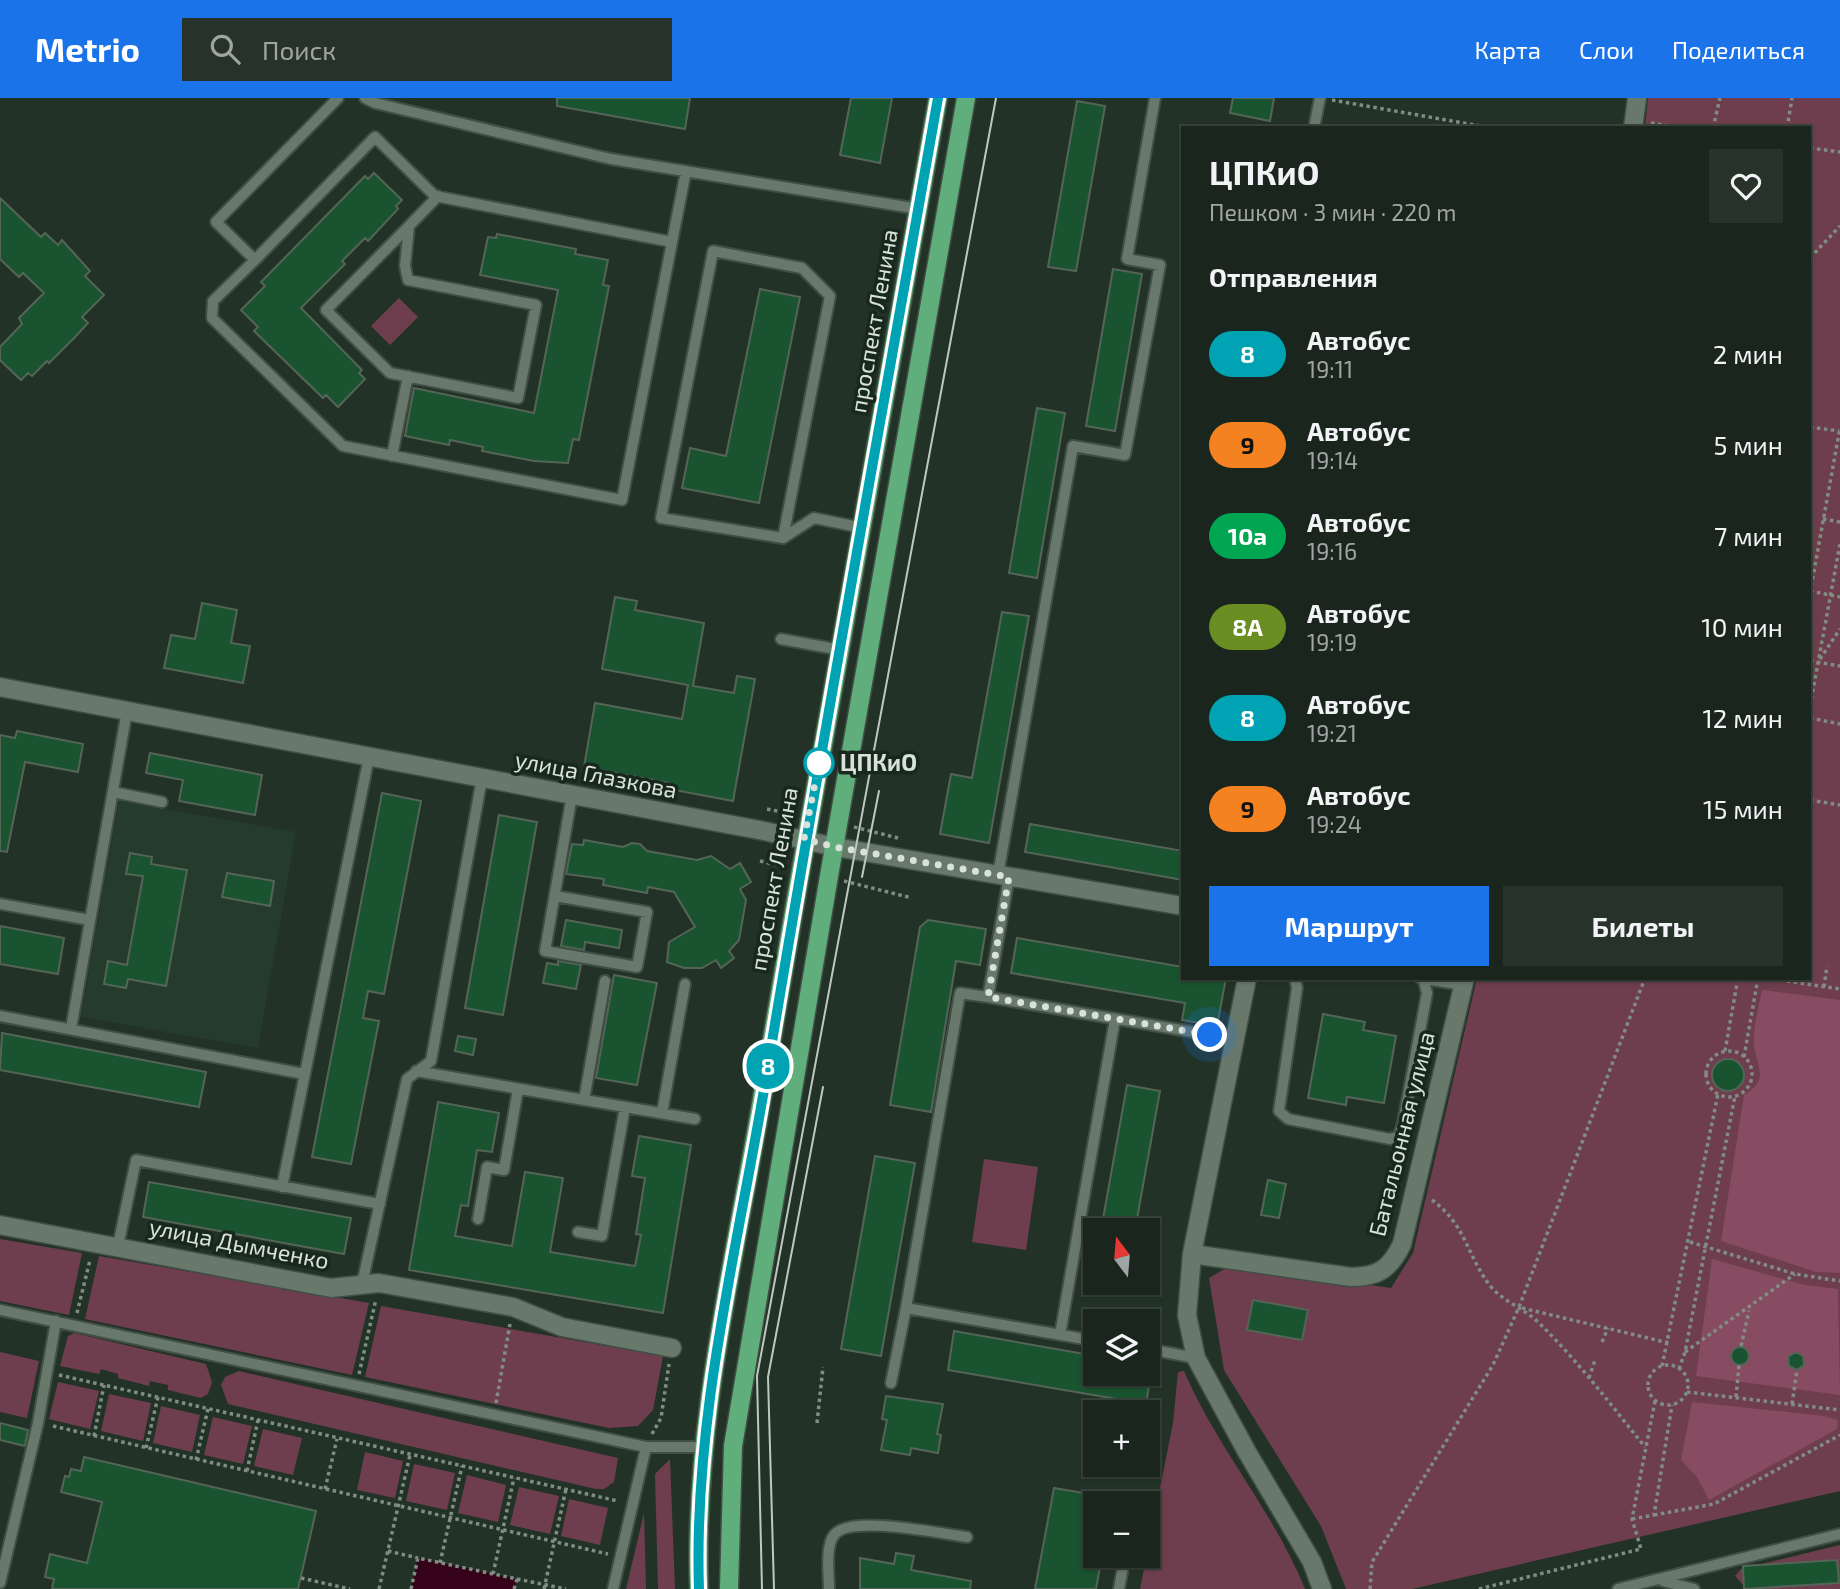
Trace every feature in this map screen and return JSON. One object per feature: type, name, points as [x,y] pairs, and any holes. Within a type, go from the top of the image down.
[{"type":"main road","name":"проспект Ленина","points":[[699,1589],[697,1541],[703,1447],[804,839],[841,650],[938,98]]},
{"type":"main road","points":[[729,1589],[733,1446],[966,98]]},
{"type":"street","points":[[1634,124],[1637,98]]},
{"type":"street","name":"улица Глазкова","points":[[0,687],[835,847],[1181,906]]},
{"type":"street","points":[[1247,980],[1192,1254],[1187,1314],[1196,1358],[1312,1562],[1322,1589]]},
{"type":"street","name":"Батальонная улица","points":[[1192,1254],[1351,1277],[1367,1277],[1387,1268],[1402,1244],[1464,982]]},
{"type":"street","name":"улица Дымченко","points":[[0,1225],[331,1288],[370,1284],[513,1307],[562,1327],[672,1348]]},
{"type":"lane","points":[[255,260],[216,222],[338,98]]},
{"type":"lane","points":[[365,98],[375,103],[611,159],[919,209]]},
{"type":"lane","points":[[988,997],[1004,876],[1073,446],[1125,455],[1160,265],[1127,259],[1155,98]]},
{"type":"lane","points":[[1314,126],[1320,98]]},
{"type":"lane","points":[[673,242],[438,196],[375,137],[213,301],[212,318],[343,446],[622,500],[673,242],[686,171]]},
{"type":"lane","points":[[409,226],[405,267],[408,280],[537,305],[518,398],[390,373],[326,310],[438,196]]},
{"type":"lane","points":[[783,538],[830,296],[802,268],[713,251],[661,518],[783,538],[814,518],[863,528]]},
{"type":"lane","points":[[392,456],[408,376]]},
{"type":"lane","points":[[781,639],[841,650]]},
{"type":"lane","points":[[71,1029],[127,711]]},
{"type":"lane","points":[[282,1187],[369,757]]},
{"type":"lane","points":[[370,1284],[380,1204],[407,1079],[431,1061],[481,778]]},
{"type":"lane","points":[[113,792],[162,802]]},
{"type":"lane","points":[[555,897],[646,912],[637,967],[545,951],[572,795]]},
{"type":"lane","points":[[0,904],[90,920]]},
{"type":"lane","points":[[1295,980],[1297,988],[1279,1111],[1288,1119],[1390,1139],[1399,1136],[1403,1123],[1427,993],[1423,980]]},
{"type":"lane","points":[[1443,980],[1464,982]]},
{"type":"lane","points":[[584,1100],[605,981]]},
{"type":"lane","points":[[662,1113],[685,985]]},
{"type":"lane","points":[[891,1383],[960,993],[1234,1039]]},
{"type":"lane","points":[[0,1016],[304,1074]]},
{"type":"lane","points":[[1060,1335],[1115,1019]]},
{"type":"lane","points":[[416,1071],[695,1119]]},
{"type":"lane","points":[[478,1219],[487,1167],[504,1170],[518,1089]]},
{"type":"lane","points":[[578,1232],[602,1236],[625,1107]]},
{"type":"lane","points":[[118,1246],[136,1160],[380,1204]]},
{"type":"lane","points":[[906,1308],[1083,1339]]},
{"type":"lane","points":[[0,1310],[646,1447],[703,1447]]},
{"type":"lane","points":[[0,1583],[38,1423],[56,1321]]},
{"type":"lane","points":[[1160,1351],[1196,1358]]},
{"type":"lane","points":[[613,1589],[646,1447]]},
{"type":"lane","points":[[829,1589],[830,1544],[834,1534],[846,1527],[866,1524],[967,1537]]},
{"type":"lane","points":[[1618,1589],[1840,1534]]},
{"type":"lane","points":[[1119,1589],[1123,1568]]},
{"type":"lane","points":[[1654,1580],[1677,1583],[1694,1589]]},
{"type":"path","points":[[1320,98],[1481,126]]},
{"type":"path","points":[[1713,126],[1720,98]]},
{"type":"path","points":[[1787,126],[1792,98]]},
{"type":"path","points":[[1634,124],[1658,126]]},
{"type":"path","points":[[1811,148],[1840,152]]},
{"type":"path","points":[[1811,257],[1840,226]]},
{"type":"path","points":[[1811,426],[1840,430],[1811,586]]},
{"type":"path","points":[[1823,519],[1840,522]]},
{"type":"path","points":[[1811,700],[1840,544]]},
{"type":"path","points":[[1811,592],[1840,597]]},
{"type":"path","points":[[1818,662],[1840,629]]},
{"type":"path","points":[[1811,661],[1840,666]]},
{"type":"path","points":[[1811,719],[1840,724]]},
{"type":"path","points":[[1811,800],[1840,805]]},
{"type":"path","points":[[1824,987],[1827,966]]},
{"type":"path","points":[[1370,1589],[1372,1562],[1493,1365],[1520,1307],[1644,980]]},
{"type":"path","points":[[1725,1051],[1738,980]]},
{"type":"path","points":[[1744,1057],[1725,1051],[1714,1057],[1706,1072],[1711,1089],[1718,1094],[1735,1096],[1742,1093],[1751,1079],[1751,1071],[1744,1057],[1758,980]]},
{"type":"path","points":[[1779,980],[1840,989]]},
{"type":"path","points":[[1479,1589],[1641,1549],[1632,1518],[1655,1401],[1649,1382],[1653,1372],[1662,1366],[1669,1343],[1718,1094]]},
{"type":"path","points":[[1679,1369],[1685,1352],[1707,1245],[1735,1096]]},
{"type":"path","points":[[1427,1197],[1448,1212],[1460,1227],[1490,1285],[1503,1299],[1520,1307],[1669,1343]]},
{"type":"path","points":[[76,1319],[95,1241]]},
{"type":"path","points":[[1690,1242],[1707,1245],[1795,1275],[1840,1281]]},
{"type":"path","points":[[1685,1352],[1795,1275]]},
{"type":"path","points":[[358,1378],[370,1284]]},
{"type":"path","points":[[495,1408],[513,1307]]},
{"type":"path","points":[[1520,1307],[1538,1322],[1589,1378],[1645,1447]]},
{"type":"path","points":[[1741,1346],[1749,1309]]},
{"type":"path","points":[[1602,1342],[1608,1328]]},
{"type":"path","points":[[661,1418],[672,1348]]},
{"type":"path","points":[[1589,1378],[1595,1360]]},
{"type":"path","points":[[1736,1397],[1739,1365]]},
{"type":"path","points":[[1655,1401],[1672,1405],[1679,1402],[1687,1392],[1686,1375],[1679,1369],[1662,1366]]},
{"type":"path","points":[[817,1423],[823,1367]]},
{"type":"path","points":[[1792,1404],[1797,1370]]},
{"type":"path","points":[[48,1372],[621,1502]]},
{"type":"path","points":[[94,1436],[104,1385]]},
{"type":"path","points":[[1687,1392],[1840,1410]]},
{"type":"path","points":[[146,1448],[158,1397]]},
{"type":"path","points":[[1654,1515],[1672,1405]]},
{"type":"path","points":[[196,1460],[208,1409]]},
{"type":"path","points":[[247,1471],[258,1420]]},
{"type":"path","points":[[38,1423],[610,1555]]},
{"type":"path","points":[[1632,1518],[1714,1504],[1840,1435]]},
{"type":"path","points":[[325,1489],[337,1438]]},
{"type":"path","points":[[379,1589],[410,1455]]},
{"type":"path","points":[[440,1563],[462,1466]]},
{"type":"path","points":[[493,1574],[514,1478]]},
{"type":"path","points":[[545,1587],[566,1489]]},
{"type":"path","points":[[388,1550],[545,1587],[566,1589]]},
{"type":"path","points":[[411,1589],[418,1558]]},
{"type":"path","points":[[301,1578],[350,1589]]},
{"type":"path","points":[[514,1589],[517,1579]]},
{"type":"shaded area","points":[[1648,98],[1840,98],[1840,1491],[1412,1589],[1346,1589],[1321,1526],[1224,1370],[1209,1278],[1231,1265],[1391,1288],[1413,1253],[1477,980],[1811,980],[1811,126],[1645,126]]},
{"type":"shaded area","points":[[399,298],[418,317],[390,345],[371,326]]},
{"type":"shaded area","points":[[119,801],[296,832],[258,1048],[81,1017]]},
{"type":"shaded area","points":[[1762,990],[1840,1000],[1840,1273],[1816,1272],[1721,1241],[1744,1095],[1757,1084],[1760,1073],[1754,1040]]},
{"type":"shaded area","points":[[984,1159],[1038,1167],[1026,1250],[972,1242]]},
{"type":"shaded area","points":[[0,1239],[82,1253],[69,1315],[0,1301]]},
{"type":"shaded area","points":[[99,1256],[369,1303],[352,1375],[85,1319]]},
{"type":"shaded area","points":[[1712,1259],[1805,1285],[1838,1289],[1840,1395],[1696,1376]]},
{"type":"shaded area","points":[[381,1306],[663,1356],[653,1410],[638,1426],[609,1428],[365,1377]]},
{"type":"shaded area","points":[[74,1333],[206,1364],[212,1382],[208,1394],[201,1398],[168,1390],[168,1385],[150,1381],[149,1386],[118,1378],[118,1374],[101,1369],[99,1374],[60,1366],[68,1336]]},
{"type":"shaded area","points":[[0,1352],[39,1361],[27,1418],[0,1412]]},
{"type":"shaded area","points":[[239,1371],[618,1458],[614,1482],[604,1489],[596,1489],[228,1404],[221,1385],[225,1377]]},
{"type":"shaded area","points":[[1184,1371],[1212,1427],[1278,1533],[1305,1589],[1140,1589],[1144,1568],[1160,1568],[1159,1491],[1173,1423],[1178,1372]]},
{"type":"shaded area","points":[[58,1382],[99,1391],[90,1429],[49,1419]]},
{"type":"shaded area","points":[[109,1394],[151,1403],[143,1441],[101,1431]]},
{"type":"shaded area","points":[[1692,1402],[1824,1416],[1838,1420],[1837,1429],[1709,1500],[1697,1477],[1681,1460]]},
{"type":"shaded area","points":[[161,1406],[200,1415],[192,1452],[153,1443]]},
{"type":"shaded area","points":[[213,1417],[252,1426],[243,1464],[204,1455]]},
{"type":"shaded area","points":[[263,1429],[302,1438],[293,1475],[254,1466]]},
{"type":"shaded area","points":[[365,1452],[403,1461],[395,1498],[357,1490]]},
{"type":"shaded area","points":[[670,1459],[675,1589],[658,1589],[655,1474]]},
{"type":"shaded area","points":[[414,1464],[455,1473],[447,1510],[406,1501]]},
{"type":"shaded area","points":[[467,1475],[506,1485],[498,1522],[458,1513]]},
{"type":"shaded area","points":[[519,1487],[559,1496],[550,1534],[510,1525]]},
{"type":"shaded area","points":[[569,1499],[608,1508],[600,1545],[561,1536]]},
{"type":"shaded area","points":[[644,1513],[646,1589],[626,1589]]},
{"type":"shaded area","points":[[1840,1545],[1840,1589],[1747,1589],[1735,1576],[1741,1569]]},
{"type":"shaded area","points":[[418,1558],[517,1579],[514,1589],[411,1589]]},
{"type":"building","points":[[557,98],[690,98],[685,129],[557,106]]},
{"type":"building","points":[[851,98],[892,98],[880,163],[840,155]]},
{"type":"building","points":[[1233,98],[1274,98],[1270,121],[1230,113]]},
{"type":"building","points":[[1077,101],[1105,106],[1076,271],[1048,267]]},
{"type":"building","points":[[374,173],[402,200],[396,206],[398,209],[368,241],[365,238],[342,261],[345,264],[301,308],[362,370],[359,373],[365,379],[338,407],[326,395],[323,398],[254,331],[258,327],[241,310],[265,286],[261,282],[365,176],[368,179]]},
{"type":"building","points":[[0,198],[41,237],[45,233],[58,245],[62,240],[90,271],[85,276],[104,295],[82,317],[88,323],[75,337],[49,363],[47,361],[32,376],[28,373],[21,380],[0,360],[0,347],[22,324],[19,318],[44,293],[23,273],[19,277],[0,259]]},
{"type":"building","points":[[497,234],[576,249],[575,254],[608,260],[603,285],[609,286],[579,440],[573,439],[568,463],[534,461],[482,451],[483,447],[450,440],[449,445],[405,436],[414,388],[534,413],[558,290],[480,275],[488,237],[496,238]]},
{"type":"building","points":[[1113,269],[1142,274],[1115,431],[1086,426]]},
{"type":"building","points":[[760,289],[800,297],[759,503],[682,488],[690,448],[726,456]]},
{"type":"building","points":[[1037,408],[1065,413],[1037,578],[1009,573]]},
{"type":"building","points":[[615,597],[637,601],[635,610],[704,623],[693,686],[734,693],[737,676],[755,679],[733,801],[669,789],[670,783],[584,767],[595,703],[682,719],[688,685],[602,669]]},
{"type":"building","points":[[202,603],[237,610],[231,643],[250,646],[243,683],[164,668],[171,635],[195,639]]},
{"type":"building","points":[[1002,612],[1029,616],[989,843],[940,834],[951,774],[972,778]]},
{"type":"building","points":[[17,731],[83,744],[78,772],[25,762],[7,852],[0,851],[0,735],[15,738]]},
{"type":"building","points":[[150,753],[262,775],[255,815],[179,801],[183,780],[146,773]]},
{"type":"building","points":[[382,793],[421,801],[384,994],[368,991],[363,1018],[379,1021],[351,1164],[312,1157]]},
{"type":"building","points":[[499,815],[537,822],[503,1015],[465,1008]]},
{"type":"building","points":[[1030,824],[1181,851],[1181,880],[1025,852]]},
{"type":"building","points":[[584,840],[623,847],[632,843],[640,844],[647,851],[697,860],[711,856],[730,869],[740,863],[751,882],[740,889],[746,900],[739,940],[729,951],[734,958],[721,968],[716,960],[702,968],[684,968],[667,962],[669,942],[695,927],[674,892],[648,887],[647,893],[603,885],[604,879],[566,874],[572,844],[583,845]]},
{"type":"building","points":[[130,853],[152,857],[151,864],[187,870],[166,986],[128,979],[126,988],[104,984],[108,961],[127,965],[143,876],[126,874]]},
{"type":"building","points":[[227,873],[274,881],[270,906],[222,897]]},
{"type":"building","points":[[566,920],[622,930],[619,948],[585,942],[584,950],[561,946]]},
{"type":"building","points":[[928,920],[986,929],[980,965],[956,961],[931,1112],[890,1105],[920,927]]},
{"type":"building","points":[[0,926],[64,938],[58,974],[0,964]]},
{"type":"building","points":[[1017,938],[1181,967],[1181,980],[1226,980],[1217,1026],[1182,1020],[1185,1003],[1011,973]]},
{"type":"building","points":[[558,961],[581,965],[576,989],[543,983],[547,963],[558,965]]},
{"type":"building","points":[[614,975],[657,983],[637,1085],[596,1078]]},
{"type":"building","points":[[1323,1014],[1365,1022],[1363,1030],[1396,1036],[1384,1103],[1347,1097],[1346,1105],[1308,1098]]},
{"type":"building","points":[[2,1033],[206,1072],[199,1107],[0,1070]]},
{"type":"building","points":[[458,1036],[476,1039],[473,1055],[455,1051]]},
{"type":"building","points":[[1728,1059],[1739,1064],[1744,1075],[1739,1086],[1728,1091],[1717,1086],[1712,1075],[1717,1064]]},
{"type":"building","points":[[1127,1085],[1160,1091],[1137,1218],[1103,1218]]},
{"type":"building","points":[[438,1102],[499,1113],[492,1152],[477,1150],[468,1206],[461,1205],[455,1236],[512,1246],[525,1172],[563,1178],[550,1252],[635,1266],[641,1235],[636,1234],[645,1178],[632,1176],[639,1136],[691,1145],[663,1313],[409,1270]]},
{"type":"building","points":[[875,1156],[915,1163],[881,1356],[841,1349]]},
{"type":"building","points":[[1268,1180],[1286,1184],[1279,1218],[1261,1215]]},
{"type":"building","points":[[149,1182],[351,1218],[344,1254],[143,1217]]},
{"type":"building","points":[[1253,1300],[1308,1310],[1302,1340],[1247,1330]]},
{"type":"building","points":[[954,1331],[1083,1354],[1083,1386],[1149,1386],[1147,1400],[1123,1400],[948,1370]]},
{"type":"building","points":[[1740,1347],[1746,1350],[1749,1356],[1746,1362],[1740,1365],[1734,1362],[1731,1356],[1734,1350]]},
{"type":"building","points":[[1796,1352],[1803,1356],[1804,1365],[1797,1370],[1789,1366],[1788,1357]]},
{"type":"building","points":[[886,1396],[943,1404],[937,1434],[941,1435],[938,1453],[911,1448],[910,1455],[881,1450],[887,1420],[882,1419]]},
{"type":"building","points":[[0,1423],[28,1430],[25,1446],[0,1440]]},
{"type":"building","points":[[84,1457],[316,1511],[298,1589],[52,1589],[54,1579],[45,1577],[50,1554],[87,1563],[102,1502],[61,1492],[65,1476],[69,1477],[71,1469],[81,1471]]},
{"type":"building","points":[[1054,1488],[1083,1493],[1083,1568],[1100,1568],[1096,1589],[1035,1589]]},
{"type":"building","points":[[896,1553],[914,1556],[911,1570],[971,1581],[970,1589],[860,1589],[860,1558],[894,1564]]},
{"type":"building","points":[[1837,1560],[1839,1583],[1744,1589],[1743,1566]]},
{"type":"tram line","points":[[762,1589],[757,1376],[996,98]]},
{"type":"tram line","points":[[862,877],[879,791]]},
{"type":"tram line","points":[[774,1589],[768,1377],[823,1087]]},
{"type":"bus line","name":"8","points":[[699,1589],[697,1541],[706,1414],[758,1124],[804,839],[859,552],[938,98]]},
{"type":"place","name":"ЦПКиО","points":[[819,763]]},
{"type":"route","points":[[819,763],[804,839],[835,847],[1009,877],[988,997],[1210,1035]]}]
